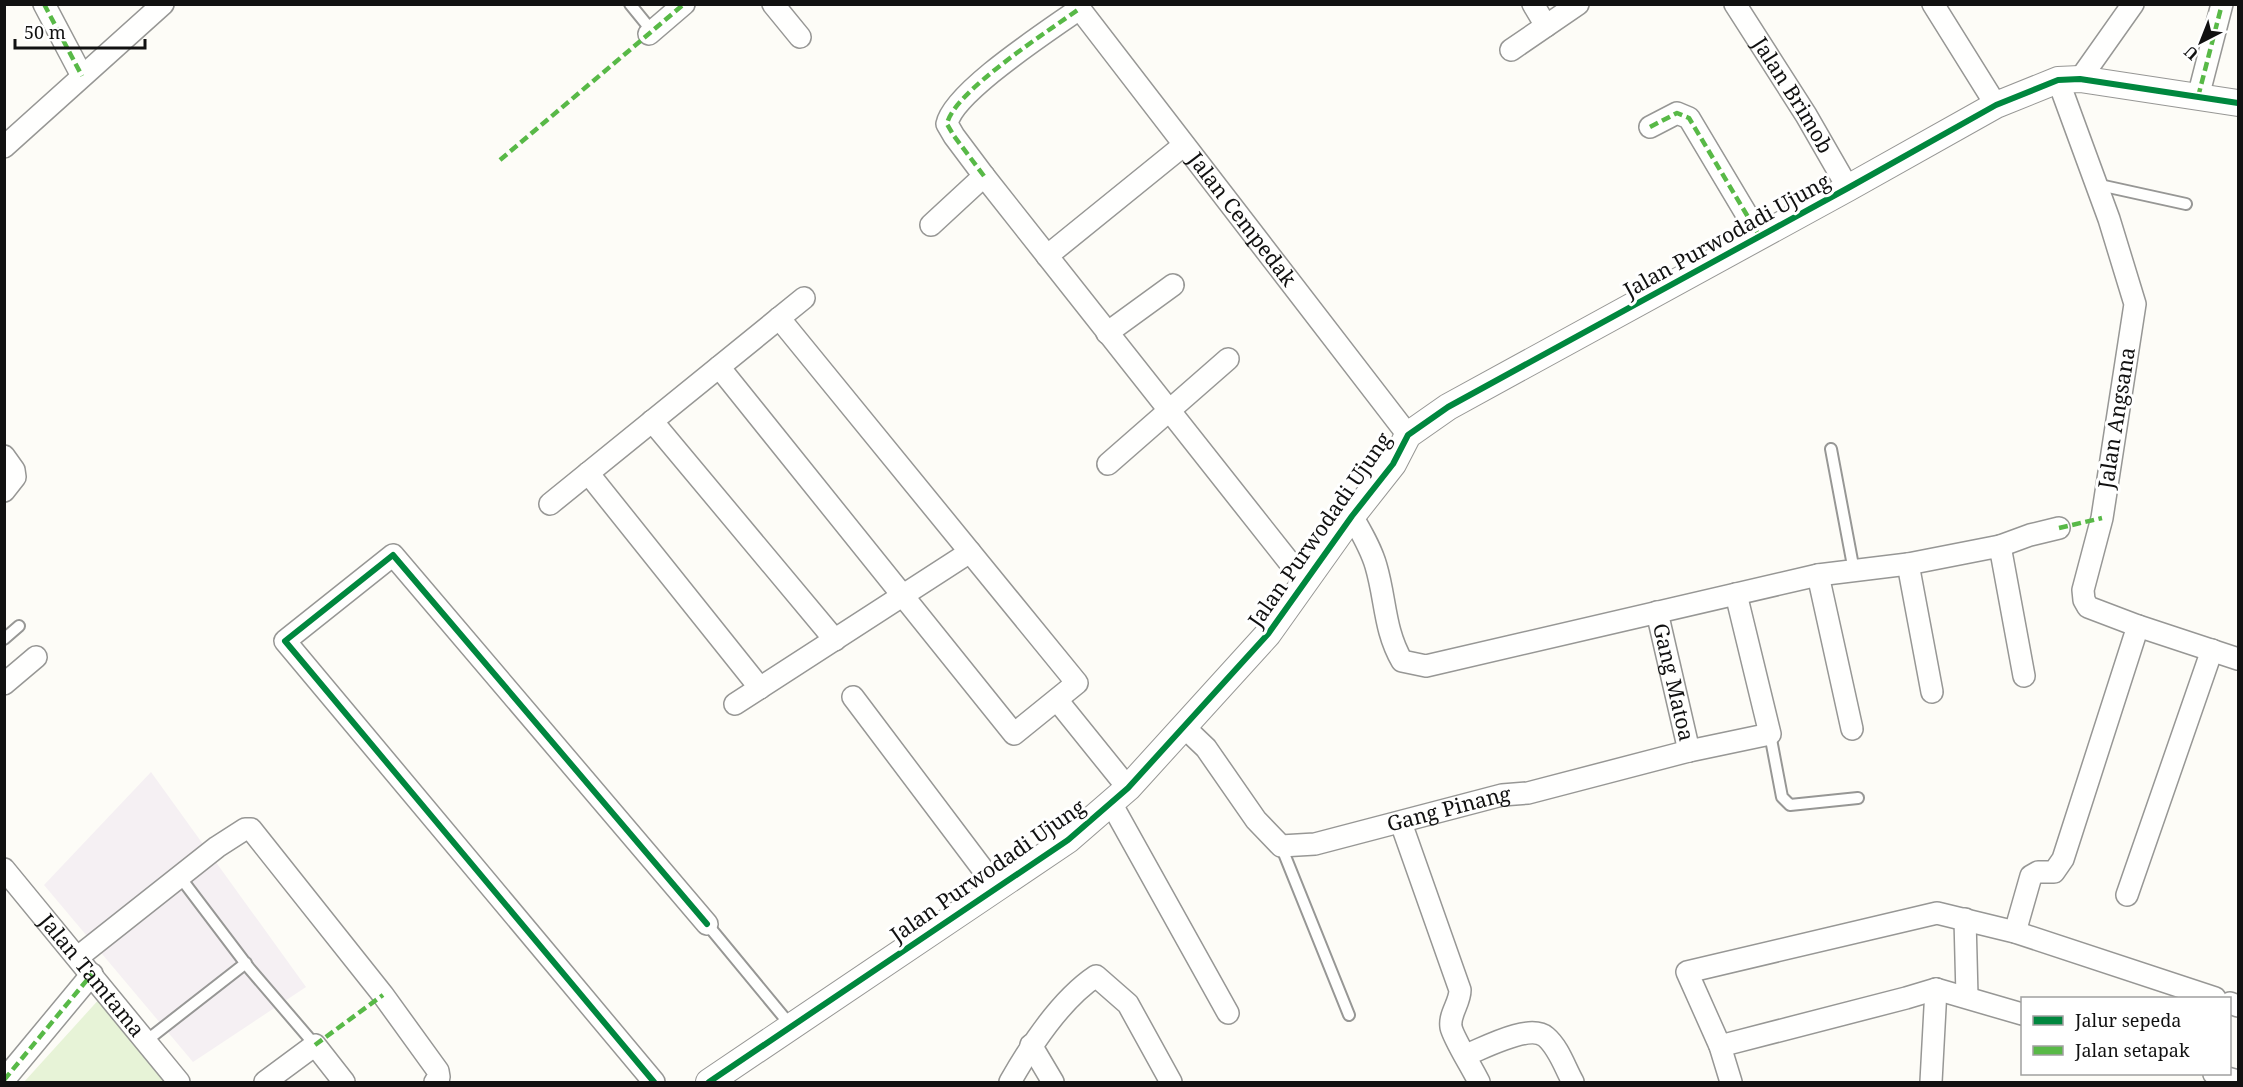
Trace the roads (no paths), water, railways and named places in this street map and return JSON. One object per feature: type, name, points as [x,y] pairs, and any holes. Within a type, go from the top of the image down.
[{"type":"street","points":[[44,4],[82,76]]},
{"type":"street","points":[[4,147],[164,4]]},
{"type":"street","points":[[651,33],[684,4]]},
{"type":"street","points":[[773,4],[800,37]]},
{"type":"street","points":[[1533,4],[1546,26]]},
{"type":"street","points":[[1511,50],[1578,4]]},
{"type":"street","name":"Jalan Brimob","points":[[1735,4],[1806,115],[1848,188]]},
{"type":"street","points":[[1933,4],[1996,105]]},
{"type":"street","points":[[2069,80],[2133,4]]},
{"type":"street","points":[[2199,97],[2222,4]]},
{"type":"street","points":[[1078,7],[982,81],[948,116],[947,124],[984,176],[1168,412],[1305,582]]},
{"type":"street","name":"Jalan Cempedak","points":[[1078,7],[1408,435]]},
{"type":"street","points":[[2069,80],[2238,103]]},
{"type":"street","name":"Jalan Purwodadi Ujung","points":[[709,1083],[1068,840],[1119,796],[1268,634],[1352,516],[1393,464],[1408,435],[1448,407],[1996,105],[2069,80]]},
{"type":"street","name":"Jalan Angsana","points":[[2069,80],[2095,183],[2135,304],[2102,518],[2083,590],[2084,600],[2088,607],[2238,659]]},
{"type":"street","points":[[1650,127],[1677,113],[1689,118],[1760,237]]},
{"type":"street","points":[[1047,256],[1185,145]]},
{"type":"street","points":[[931,225],[984,176]]},
{"type":"street","points":[[1107,333],[1173,285]]},
{"type":"street","points":[[550,504],[804,298]]},
{"type":"street","points":[[719,367],[1014,734],[1057,700],[1077,683],[779,318]]},
{"type":"street","points":[[1108,464],[1228,359]]},
{"type":"street","points":[[652,421],[835,640]]},
{"type":"street","points":[[4,456],[14,470],[15,477],[4,490]]},
{"type":"street","points":[[588,473],[760,688]]},
{"type":"street","points":[[1352,516],[1367,541],[1376,566],[1392,643],[1402,661],[1426,666],[1818,575],[1908,564],[2000,546],[2030,535],[2060,528]]},
{"type":"street","points":[[2000,546],[2024,676]]},
{"type":"street","points":[[735,704],[970,552]]},
{"type":"street","points":[[654,1083],[285,640],[393,555],[707,924]]},
{"type":"street","points":[[1908,564],[1932,692]]},
{"type":"street","points":[[1818,575],[1852,729]]},
{"type":"street","points":[[1736,594],[1770,734]]},
{"type":"street","name":"Gang Matoa","points":[[1657,612],[1689,751]]},
{"type":"street","points":[[2015,932],[2031,876],[2038,872],[2054,872],[2063,859],[2138,626]]},
{"type":"street","points":[[2127,895],[2212,650]]},
{"type":"street","points":[[4,684],[36,657]]},
{"type":"street","points":[[853,697],[997,888]]},
{"type":"street","points":[[1057,700],[1119,796],[1227,1013]]},
{"type":"street","points":[[1183,726],[1206,748],[1256,820],[1281,846]]},
{"type":"street","name":"Gang Pinang","points":[[1281,846],[1315,844],[1503,795],[1528,793],[1689,751],[1770,734]]},
{"type":"street","points":[[1401,823],[1460,990],[1460,999],[1452,1016],[1451,1027],[1479,1083]]},
{"type":"street","points":[[78,957],[180,877],[245,829],[251,829],[390,1004],[438,1071],[439,1077],[435,1083]]},
{"type":"street","name":"Jalan Tamtama","points":[[4,869],[179,1083]]},
{"type":"street","points":[[1731,1083],[1720,1046],[1687,972],[1937,913],[2015,932],[2209,997]]},
{"type":"street","points":[[1965,919],[1967,996]]},
{"type":"street","points":[[4,1080],[92,974]]},
{"type":"street","points":[[1010,1083],[1031,1045],[1080,987],[1096,976],[1128,1004],[1170,1083]]},
{"type":"street","points":[[1720,1046],[1936,989],[1967,996],[2021,1014]]},
{"type":"street","points":[[1929,1082],[1936,989]]},
{"type":"street","points":[[1466,1055],[1515,1036],[1536,1032],[1545,1036],[1554,1046],[1573,1083]]},
{"type":"street","points":[[1031,1045],[1053,1083]]},
{"type":"street","points":[[265,1083],[315,1046],[344,1083]]},
{"type":"street","points":[[2217,1075],[2238,1081]]},
{"type":"lane","points":[[630,4],[651,33]]},
{"type":"lane","points":[[2095,183],[2186,204]]},
{"type":"lane","points":[[1831,449],[1854,571]]},
{"type":"lane","points":[[4,639],[19,626]]},
{"type":"lane","points":[[1770,734],[1782,797],[1785,802],[1790,805],[1858,798]]},
{"type":"lane","points":[[1281,846],[1349,1015]]},
{"type":"lane","points":[[180,877],[246,963],[315,1046]]},
{"type":"lane","points":[[707,924],[792,1027]]},
{"type":"lane","points":[[146,1041],[246,963]]}]
